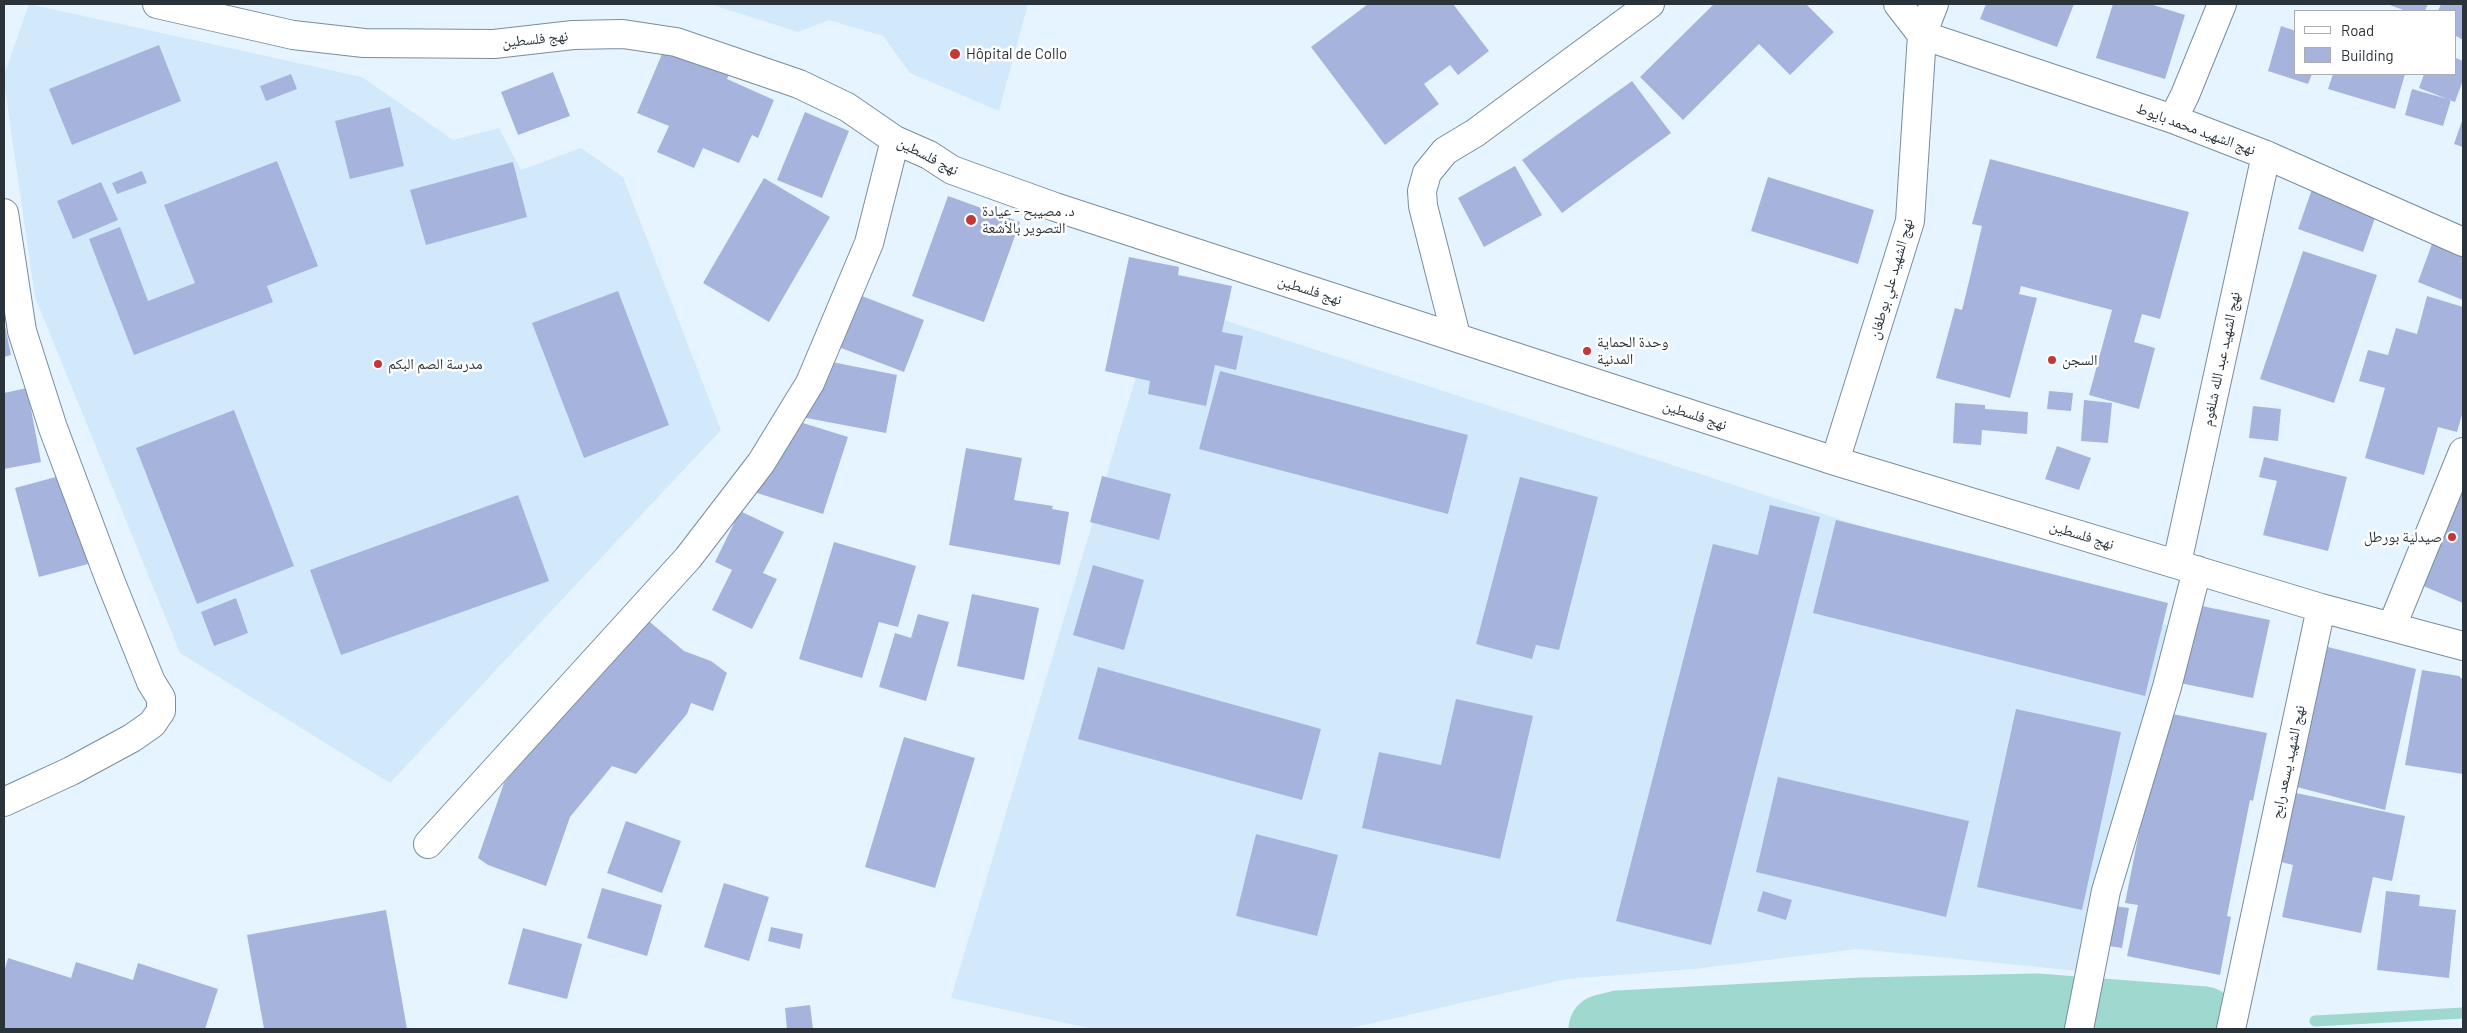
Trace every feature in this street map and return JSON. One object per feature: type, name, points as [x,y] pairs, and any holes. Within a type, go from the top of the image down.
[{"type":"street","name":"نهج فلسطين","points":[[157,4],[293,35],[364,43],[494,44],[573,35],[623,34],[676,42],[799,84],[847,107],[895,140],[929,155],[952,170],[1010,191],[1835,461],[2321,608],[2463,646]]},
{"type":"street","points":[[1456,336],[1424,206],[1422,191],[1427,173],[1445,151],[1475,133],[1650,4]]},
{"type":"street","points":[[1898,4],[1922,35]]},
{"type":"street","name":"نهج الشهيد علي بوطغان","points":[[1835,461],[1910,221],[1922,35],[1934,4]]},
{"type":"street","points":[[2173,119],[2185,95],[2222,4]]},
{"type":"street","name":"نهج الشهيد محمد بايوط","points":[[1922,35],[2173,119],[2266,155],[2463,242]]},
{"type":"street","points":[[428,844],[688,558],[761,463],[810,383],[869,243],[895,140]]},
{"type":"street","name":"نهج الشهيد عبد الله شلغوم","points":[[2081,1018],[2106,891],[2167,687],[2187,566],[2266,155]]},
{"type":"street","points":[[4,213],[25,340],[54,428],[110,580],[151,682],[161,698],[161,711],[152,724],[132,738],[71,771],[4,802]]},
{"type":"street","points":[[2392,626],[2463,452]]},
{"type":"street","name":"نهج الشهيد يسعد رابح","points":[[2231,1029],[2321,608]]},
{"type":"shaded area","name":"مدرسة الصم البكم","points":[[29,4],[362,77],[453,140],[499,128],[521,170],[581,148],[623,177],[721,430],[390,783],[180,653],[35,297],[4,82],[4,75]]},
{"type":"shaded area","name":"Hôpital de Collo","points":[[710,4],[1028,4],[999,111],[910,73],[883,36],[829,20],[798,32]]},
{"type":"shaded area","points":[[1159,299],[2176,628],[2078,971],[1858,949],[1694,969],[1567,979],[1347,1029],[1093,1029],[951,998]]},
{"type":"building","points":[[1368,4],[1453,4],[1489,51],[1458,75],[1450,65],[1424,84],[1439,104],[1385,145],[1311,47]]},
{"type":"building","points":[[1714,4],[1806,4],[1834,32],[1790,75],[1759,44],[1683,120],[1640,77]]},
{"type":"building","points":[[1986,4],[2074,4],[2057,47],[1980,19]]},
{"type":"building","points":[[2113,4],[2150,4],[2185,15],[2165,79],[2096,58]]},
{"type":"building","points":[[2387,4],[2428,4],[2425,10],[2403,10]]},
{"type":"building","points":[[2441,4],[2463,4],[2463,40],[2457,37],[2457,10],[2438,10]]},
{"type":"building","points":[[2281,26],[2294,30],[2294,75],[2312,75],[2308,84],[2268,71]]},
{"type":"building","points":[[159,45],[181,101],[72,145],[49,89]]},
{"type":"building","points":[[665,47],[729,75],[727,79],[774,100],[758,138],[752,135],[739,163],[703,148],[694,168],[657,152],[669,126],[637,113]]},
{"type":"building","points":[[2457,58],[2463,61],[2463,80],[2455,102],[2419,88],[2424,75],[2457,75]]},
{"type":"building","points":[[553,72],[570,116],[518,135],[501,92]]},
{"type":"building","points":[[291,74],[297,89],[266,101],[260,86]]},
{"type":"building","points":[[2333,75],[2405,75],[2395,109],[2328,89]]},
{"type":"building","points":[[1632,81],[1671,133],[1562,213],[1522,160]]},
{"type":"building","points":[[2412,89],[2451,100],[2443,126],[2405,115]]},
{"type":"building","points":[[390,107],[404,166],[350,179],[335,121]]},
{"type":"building","points":[[805,112],[849,131],[822,198],[777,180]]},
{"type":"building","points":[[2463,118],[2463,147],[2454,144]]},
{"type":"building","points":[[1990,159],[2189,212],[2160,319],[2142,314],[2134,342],[2155,348],[2139,409],[2089,395],[2112,310],[2021,286],[2019,294],[2037,298],[2010,398],[1936,378],[1955,308],[1962,310],[1982,226],[1972,224]]},
{"type":"building","points":[[277,161],[318,266],[267,286],[273,302],[134,355],[89,239],[120,227],[148,301],[195,283],[164,205]]},
{"type":"building","points":[[513,162],[527,217],[426,245],[410,190]]},
{"type":"building","points":[[1515,166],[1542,215],[1484,247],[1458,198]]},
{"type":"building","points":[[142,171],[147,183],[117,194],[112,183]]},
{"type":"building","points":[[1768,177],[1874,210],[1858,264],[1751,231]]},
{"type":"building","points":[[764,178],[830,217],[769,322],[703,283]]},
{"type":"building","points":[[2316,178],[2381,201],[2363,252],[2298,229]]},
{"type":"building","points":[[101,182],[118,220],[73,239],[57,201]]},
{"type":"building","points":[[948,196],[1020,222],[984,322],[912,296]]},
{"type":"building","points":[[2441,219],[2463,227],[2463,300],[2418,282]]},
{"type":"building","points":[[2303,251],[2377,275],[2334,403],[2260,379]]},
{"type":"building","points":[[1129,257],[1179,267],[1178,275],[1232,286],[1222,332],[1243,336],[1236,370],[1215,365],[1206,406],[1148,394],[1150,381],[1105,371]]},
{"type":"building","points":[[618,291],[669,425],[584,458],[532,323]]},
{"type":"building","points":[[849,291],[924,320],[904,372],[828,343]]},
{"type":"building","points":[[2427,296],[2463,307],[2463,411],[2457,432],[2438,427],[2424,475],[2365,458],[2385,388],[2359,381],[2368,350],[2388,355],[2396,328],[2417,334]]},
{"type":"building","points":[[4,327],[11,355],[4,357]]},
{"type":"building","points":[[812,358],[897,375],[886,433],[801,417]]},
{"type":"building","points":[[1220,371],[1468,435],[1448,514],[1199,449]]},
{"type":"building","points":[[27,388],[41,462],[4,469],[4,393]]},
{"type":"building","points":[[2049,391],[2073,393],[2071,411],[2047,409]]},
{"type":"building","points":[[2084,400],[2112,403],[2108,443],[2081,441]]},
{"type":"building","points":[[1955,403],[1985,405],[1985,409],[2028,412],[2027,434],[1982,430],[1981,445],[1953,443]]},
{"type":"building","points":[[2253,406],[2281,409],[2278,441],[2249,438]]},
{"type":"building","points":[[234,410],[294,566],[197,604],[136,448]]},
{"type":"building","points":[[790,419],[848,437],[823,514],[751,491]]},
{"type":"building","points":[[2057,446],[2091,458],[2079,490],[2045,479]]},
{"type":"building","points":[[966,448],[1022,458],[1014,500],[1053,506],[1052,509],[1069,512],[1060,565],[949,545]]},
{"type":"building","points":[[2264,457],[2347,477],[2328,551],[2263,535],[2277,481],[2259,477]]},
{"type":"building","points":[[63,475],[88,564],[39,577],[15,488]]},
{"type":"building","points":[[1102,476],[1171,494],[1159,540],[1090,522]]},
{"type":"building","points":[[1520,477],[1598,497],[1559,650],[1536,645],[1532,659],[1476,644]]},
{"type":"building","points":[[2463,486],[2463,603],[2421,585]]},
{"type":"building","points":[[518,495],[549,581],[341,655],[310,570]]},
{"type":"building","points":[[1770,505],[1820,517],[1711,945],[1616,921],[1713,544],[1758,555]]},
{"type":"building","points":[[740,511],[784,532],[763,573],[777,579],[752,629],[712,610],[732,570],[715,562]]},
{"type":"building","points":[[1836,520],[2168,603],[2145,696],[1813,613]]},
{"type":"building","points":[[834,542],[916,566],[898,627],[879,622],[862,678],[799,659]]},
{"type":"building","points":[[1093,565],[1144,580],[1124,650],[1073,635]]},
{"type":"building","points":[[972,594],[1039,608],[1024,680],[957,666]]},
{"type":"building","points":[[236,598],[248,633],[214,646],[201,612]]},
{"type":"building","points":[[2192,604],[2270,620],[2253,698],[2175,682]]},
{"type":"building","points":[[918,614],[949,622],[926,701],[879,687],[895,633],[911,638]]},
{"type":"building","points":[[644,617],[684,651],[711,661],[727,673],[713,711],[691,703],[687,714],[636,774],[612,766],[570,817],[546,886],[488,865],[478,858],[504,783]]},
{"type":"building","points":[[2328,647],[2416,669],[2385,810],[2293,786],[2314,689]]},
{"type":"building","points":[[1098,667],[1321,729],[1302,800],[1078,739]]},
{"type":"building","points":[[2422,670],[2459,676],[2463,680],[2463,774],[2405,765]]},
{"type":"building","points":[[1456,699],[1533,716],[1500,859],[1362,828],[1379,752],[1441,765]]},
{"type":"building","points":[[2016,709],[2121,732],[2082,910],[1977,887]]},
{"type":"building","points":[[2163,712],[2267,733],[2253,801],[2250,800],[2227,916],[2231,917],[2220,975],[2127,956],[2138,905],[2125,903]]},
{"type":"building","points":[[904,737],[975,758],[935,888],[865,867]]},
{"type":"building","points":[[1778,777],[1969,821],[1946,917],[1756,872]]},
{"type":"building","points":[[2296,793],[2405,816],[2392,881],[2373,877],[2361,933],[2282,917],[2293,865],[2281,862]]},
{"type":"building","points":[[626,821],[681,841],[662,893],[607,873]]},
{"type":"building","points":[[1256,834],[1338,855],[1317,936],[1236,916]]},
{"type":"building","points":[[724,883],[769,897],[749,961],[704,947]]},
{"type":"building","points":[[602,888],[662,905],[647,956],[587,938]]},
{"type":"building","points":[[1763,891],[1792,900],[1786,920],[1757,911]]},
{"type":"building","points":[[2386,891],[2420,895],[2419,906],[2456,910],[2449,978],[2377,970]]},
{"type":"building","points":[[2108,905],[2129,908],[2122,948],[2102,945]]},
{"type":"building","points":[[386,910],[407,1029],[264,1029],[247,935]]},
{"type":"building","points":[[771,927],[803,934],[800,949],[768,941]]},
{"type":"building","points":[[523,928],[582,944],[567,999],[508,984]]},
{"type":"building","points":[[8,958],[71,978],[76,962],[133,980],[138,963],[218,989],[205,1029],[4,1029],[4,972]]},
{"type":"building","points":[[810,1005],[813,1029],[787,1029],[785,1008]]},
{"type":"waterway","points":[[1603,1029],[1619,1025],[1862,1012],[2036,1008],[2204,1021]]},
{"type":"waterway","points":[[2315,1021],[2463,1013]]},
{"type":"place","name":"Hôpital de Collo","points":[[955,54]]},
{"type":"place","name":"د. مصيبح - عيادة التصوير بالأشعة","points":[[971,220]]},
{"type":"place","name":"وحدة الحماية المدنية","points":[[1587,351]]},
{"type":"place","name":"السجن","points":[[2052,360]]},
{"type":"place","name":"مدرسة الصم البكم","points":[[378,364]]},
{"type":"place","name":"صيدلية بورطل","points":[[2452,537]]}]
